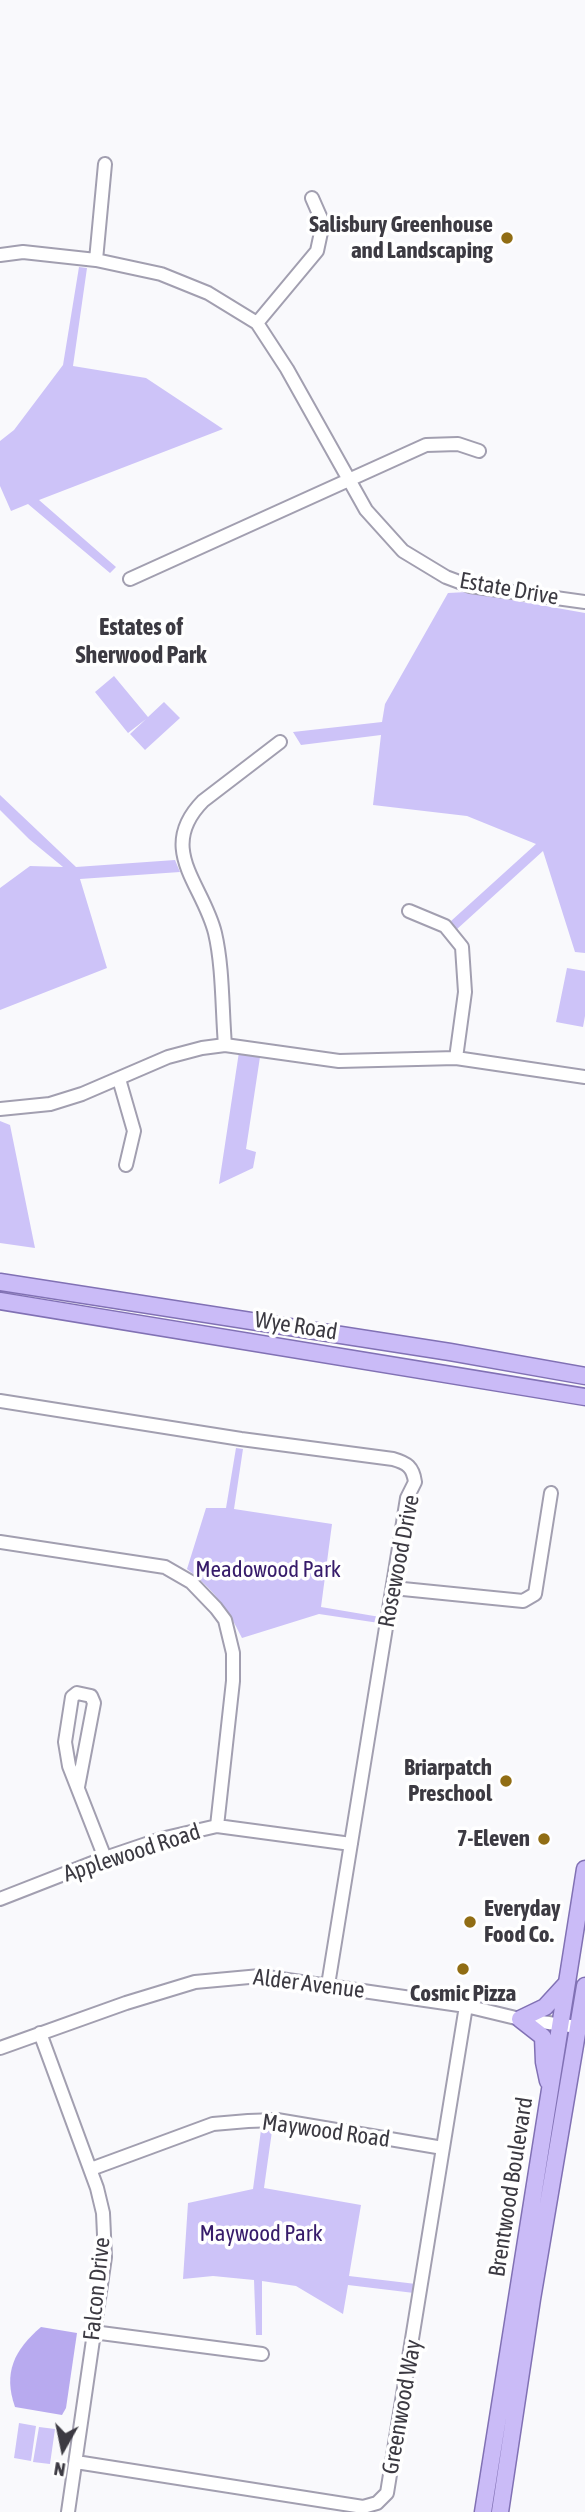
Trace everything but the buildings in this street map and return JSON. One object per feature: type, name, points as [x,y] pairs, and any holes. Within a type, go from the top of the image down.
[{"type":"main road","name":"Wye Road","points":[[0,1282],[450,1352],[585,1376]]},
{"type":"main road","name":"Wye Road","points":[[0,1301],[585,1397]]},
{"type":"main road","name":"Brentwood Boulevard","points":[[482,2512],[585,1869]]},
{"type":"main road","points":[[550,2090],[544,2062],[543,2038],[520,2019],[545,2007],[567,1983]]},
{"type":"main road","name":"Brentwood Boulevard","points":[[500,2512],[532,2299],[582,2028],[585,1989]]},
{"type":"main road","points":[[569,2091],[585,2046]]},
{"type":"street","points":[[96,260],[104,164]]},
{"type":"street","points":[[257,323],[317,251],[323,223],[312,198]]},
{"type":"street","name":"Estate Drive","points":[[0,255],[23,252],[96,260],[184,282],[208,293],[257,323],[287,369],[366,510],[403,551],[446,577],[481,589],[585,602]]},
{"type":"street","points":[[130,579],[426,445],[458,444],[479,451]]},
{"type":"street","points":[[225,1045],[215,932],[185,867],[181,849],[183,836],[193,811],[203,801],[280,742]]},
{"type":"street","points":[[409,911],[445,926],[462,947],[465,992],[456,1058]]},
{"type":"street","points":[[0,1109],[50,1104],[82,1094],[168,1057],[225,1045],[339,1061],[456,1058],[585,1077]]},
{"type":"street","points":[[119,1079],[134,1131],[126,1165]]},
{"type":"street","name":"Rosewood Drive","points":[[0,1401],[406,1462],[414,1474],[415,1482],[407,1498],[328,1985]]},
{"type":"street","points":[[393,1588],[523,1601],[529,1598],[535,1594],[551,1493]]},
{"type":"street","points":[[0,1542],[165,1567],[191,1582],[216,1608],[225,1620],[233,1653],[233,1681],[217,1826]]},
{"type":"street","points":[[78,1787],[94,1703],[91,1696],[83,1692],[72,1698],[65,1742],[69,1766],[105,1857]]},
{"type":"street","name":"Applewood Road","points":[[0,1899],[105,1857],[161,1839],[217,1826],[351,1844]]},
{"type":"street","name":"Alder Avenue","points":[[0,2049],[40,2033],[195,1982],[260,1976],[466,2006],[520,2019],[582,2028]]},
{"type":"street","name":"Greenwood Way","points":[[76,2462],[363,2507],[377,2503],[387,2493],[466,2006]]},
{"type":"street","name":"Falcon Drive","points":[[40,2033],[91,2169],[103,2213],[105,2257],[68,2512]]},
{"type":"street","name":"Maywood Road","points":[[91,2169],[213,2124],[248,2121],[277,2120],[443,2148]]},
{"type":"street","points":[[93,2332],[262,2354]]},
{"type":"green space","points":[[79,267],[87,268],[73,366],[146,378],[223,429],[39,500],[116,567],[110,573],[28,504],[11,511],[0,486],[0,441],[14,430],[63,365]]},
{"type":"green space","points":[[467,592],[585,613],[585,953],[575,952],[543,851],[456,930],[451,921],[536,844],[467,816],[373,805],[381,735],[301,745],[293,732],[382,722],[385,704],[448,593]]},
{"type":"green space","points":[[114,676],[148,717],[164,702],[180,718],[145,750],[130,734],[146,719],[128,733],[95,692]]},
{"type":"green space","points":[[0,795],[76,867],[175,860],[180,872],[80,879],[107,968],[0,1010],[0,888],[30,866],[63,867],[0,810]]},
{"type":"green space","points":[[567,968],[585,971],[583,1027],[556,1022]]},
{"type":"green space","points":[[239,1052],[260,1057],[246,1149],[256,1152],[253,1168],[219,1184]]},
{"type":"green space","points":[[0,1121],[10,1125],[35,1248],[0,1243]]},
{"type":"green space","name":"Meadowood Park","points":[[236,1448],[243,1449],[234,1509],[332,1524],[321,1607],[380,1617],[379,1623],[319,1614],[242,1638],[219,1600],[187,1569],[206,1508],[226,1508]]},
{"type":"green space","name":"Maywood Park","points":[[261,2130],[272,2131],[264,2188],[361,2205],[349,2276],[416,2284],[414,2293],[348,2285],[343,2314],[296,2286],[262,2281],[262,2335],[256,2335],[254,2280],[213,2276],[183,2279],[188,2203],[253,2189]]},
{"type":"green space","points":[[19,2423],[36,2426],[31,2461],[14,2458]]},
{"type":"green space","points":[[39,2427],[55,2429],[50,2464],[33,2462]]},
{"type":"shaded area","points":[[41,2327],[77,2333],[66,2408],[62,2415],[15,2407],[12,2395],[10,2383],[13,2363],[24,2344]]},
{"type":"place","name":"Salisbury Greenhouse and Landscaping","points":[[507,238]]},
{"type":"place","name":"Briarpatch Preschool","points":[[506,1781]]},
{"type":"place","name":"7-Eleven","points":[[544,1839]]},
{"type":"place","name":"Everyday Food Co.","points":[[470,1922]]},
{"type":"place","name":"Cosmic Pizza","points":[[463,1969]]},
{"type":"district","name":"Estates of Sherwood Park","points":[[141,641]]}]
